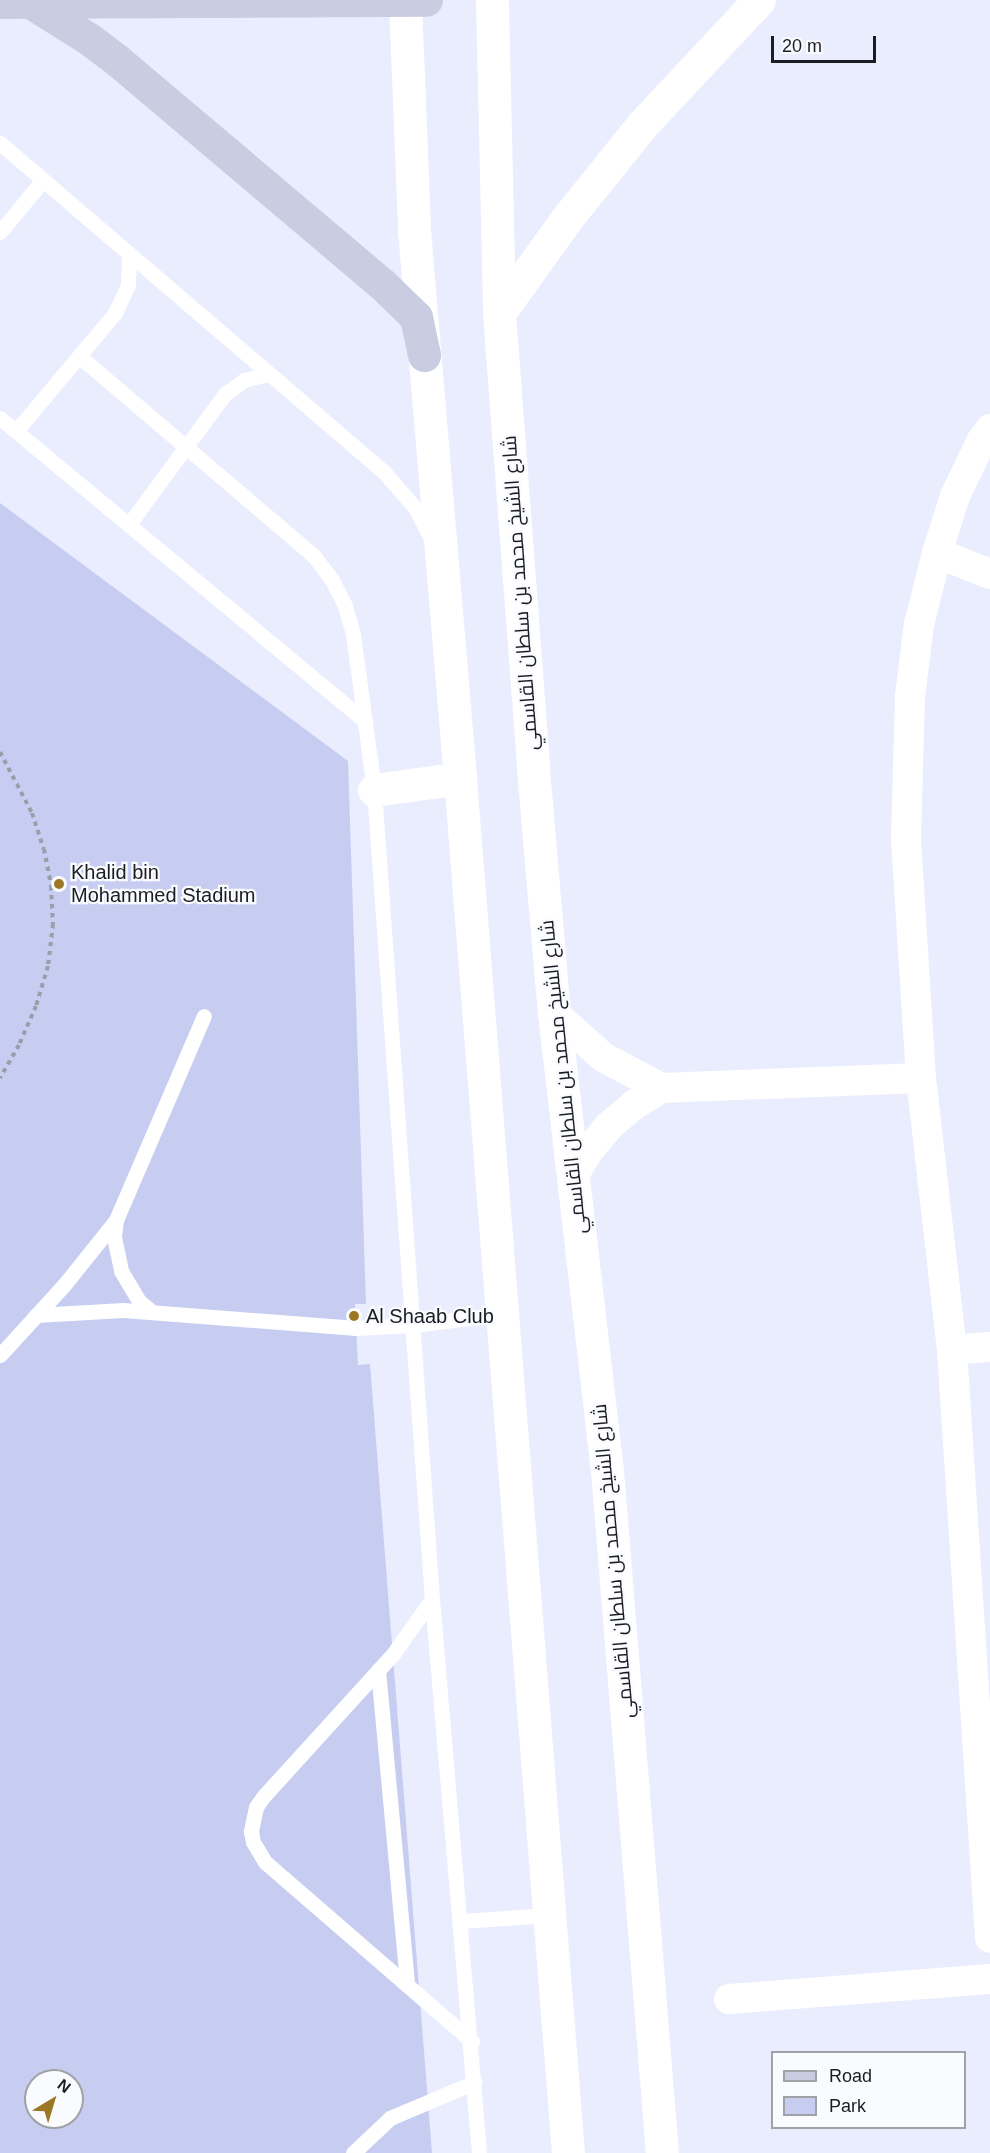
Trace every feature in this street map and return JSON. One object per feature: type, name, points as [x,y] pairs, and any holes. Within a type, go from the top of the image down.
[{"type":"main road","points":[[27,0],[89,39],[125,67],[374,277],[416,318],[424,355]]},
{"type":"main road","points":[[0,2],[27,0],[412,1],[414,230],[460,778],[568,2153]]},
{"type":"main road","name":"شارع الشيخ محمد بن سلطان القاسمي","points":[[492,0],[499,313],[554,1013],[608,1481],[662,2153]]},
{"type":"main road","points":[[499,313],[568,217],[642,125],[759,0]]},
{"type":"main road","points":[[374,790],[460,778]]},
{"type":"street","points":[[990,429],[981,442],[955,496],[937,553],[918,634],[910,696],[906,839],[921,1078],[952,1350],[983,1717],[990,1938]]},
{"type":"street","points":[[937,553],[990,574]]},
{"type":"street","points":[[554,1013],[603,1057],[661,1088]]},
{"type":"street","points":[[572,1178],[589,1150],[609,1126],[634,1105],[661,1088],[921,1078]]},
{"type":"street","points":[[952,1350],[990,1347]]},
{"type":"street","points":[[729,1999],[990,1979]]},
{"type":"lane","points":[[0,143],[384,472],[401,490],[427,530],[443,575]]},
{"type":"lane","points":[[0,232],[43,180]]},
{"type":"lane","points":[[16,431],[123,299],[130,269],[129,254]]},
{"type":"lane","points":[[79,356],[314,556],[332,580],[345,606],[353,634],[374,790],[432,1599],[472,2041],[479,2153]]},
{"type":"lane","points":[[129,524],[186,445],[234,386],[256,375],[268,374]]},
{"type":"lane","points":[[0,418],[365,721]]},
{"type":"lane","points":[[0,1355],[64,1285],[116,1220],[204,1016]]},
{"type":"lane","points":[[116,1220],[114,1237],[121,1271],[139,1301],[152,1312]]},
{"type":"lane","points":[[36,1315],[93,1310],[152,1312],[349,1328],[414,1326],[501,1314]]},
{"type":"lane","points":[[432,1599],[378,1670],[262,1797],[252,1819],[251,1831],[253,1842],[265,1862],[472,2041]]},
{"type":"lane","points":[[378,1670],[407,1985]]},
{"type":"lane","points":[[461,1921],[549,1915]]},
{"type":"lane","points":[[353,2153],[390,2118],[475,2082]]},
{"type":"path","points":[[0,752],[32,813],[44,849],[51,886],[54,924],[48,966],[36,1006],[19,1045],[0,1078]]},
{"type":"green space","points":[[0,503],[348,761],[366,1304],[355,1304],[358,1365],[370,1364],[432,2153],[0,2153]]},
{"type":"place","name":"Khalid bin Mohammed Stadium","points":[[59,884]]},
{"type":"place","name":"Al Shaab Club","points":[[354,1316]]}]
